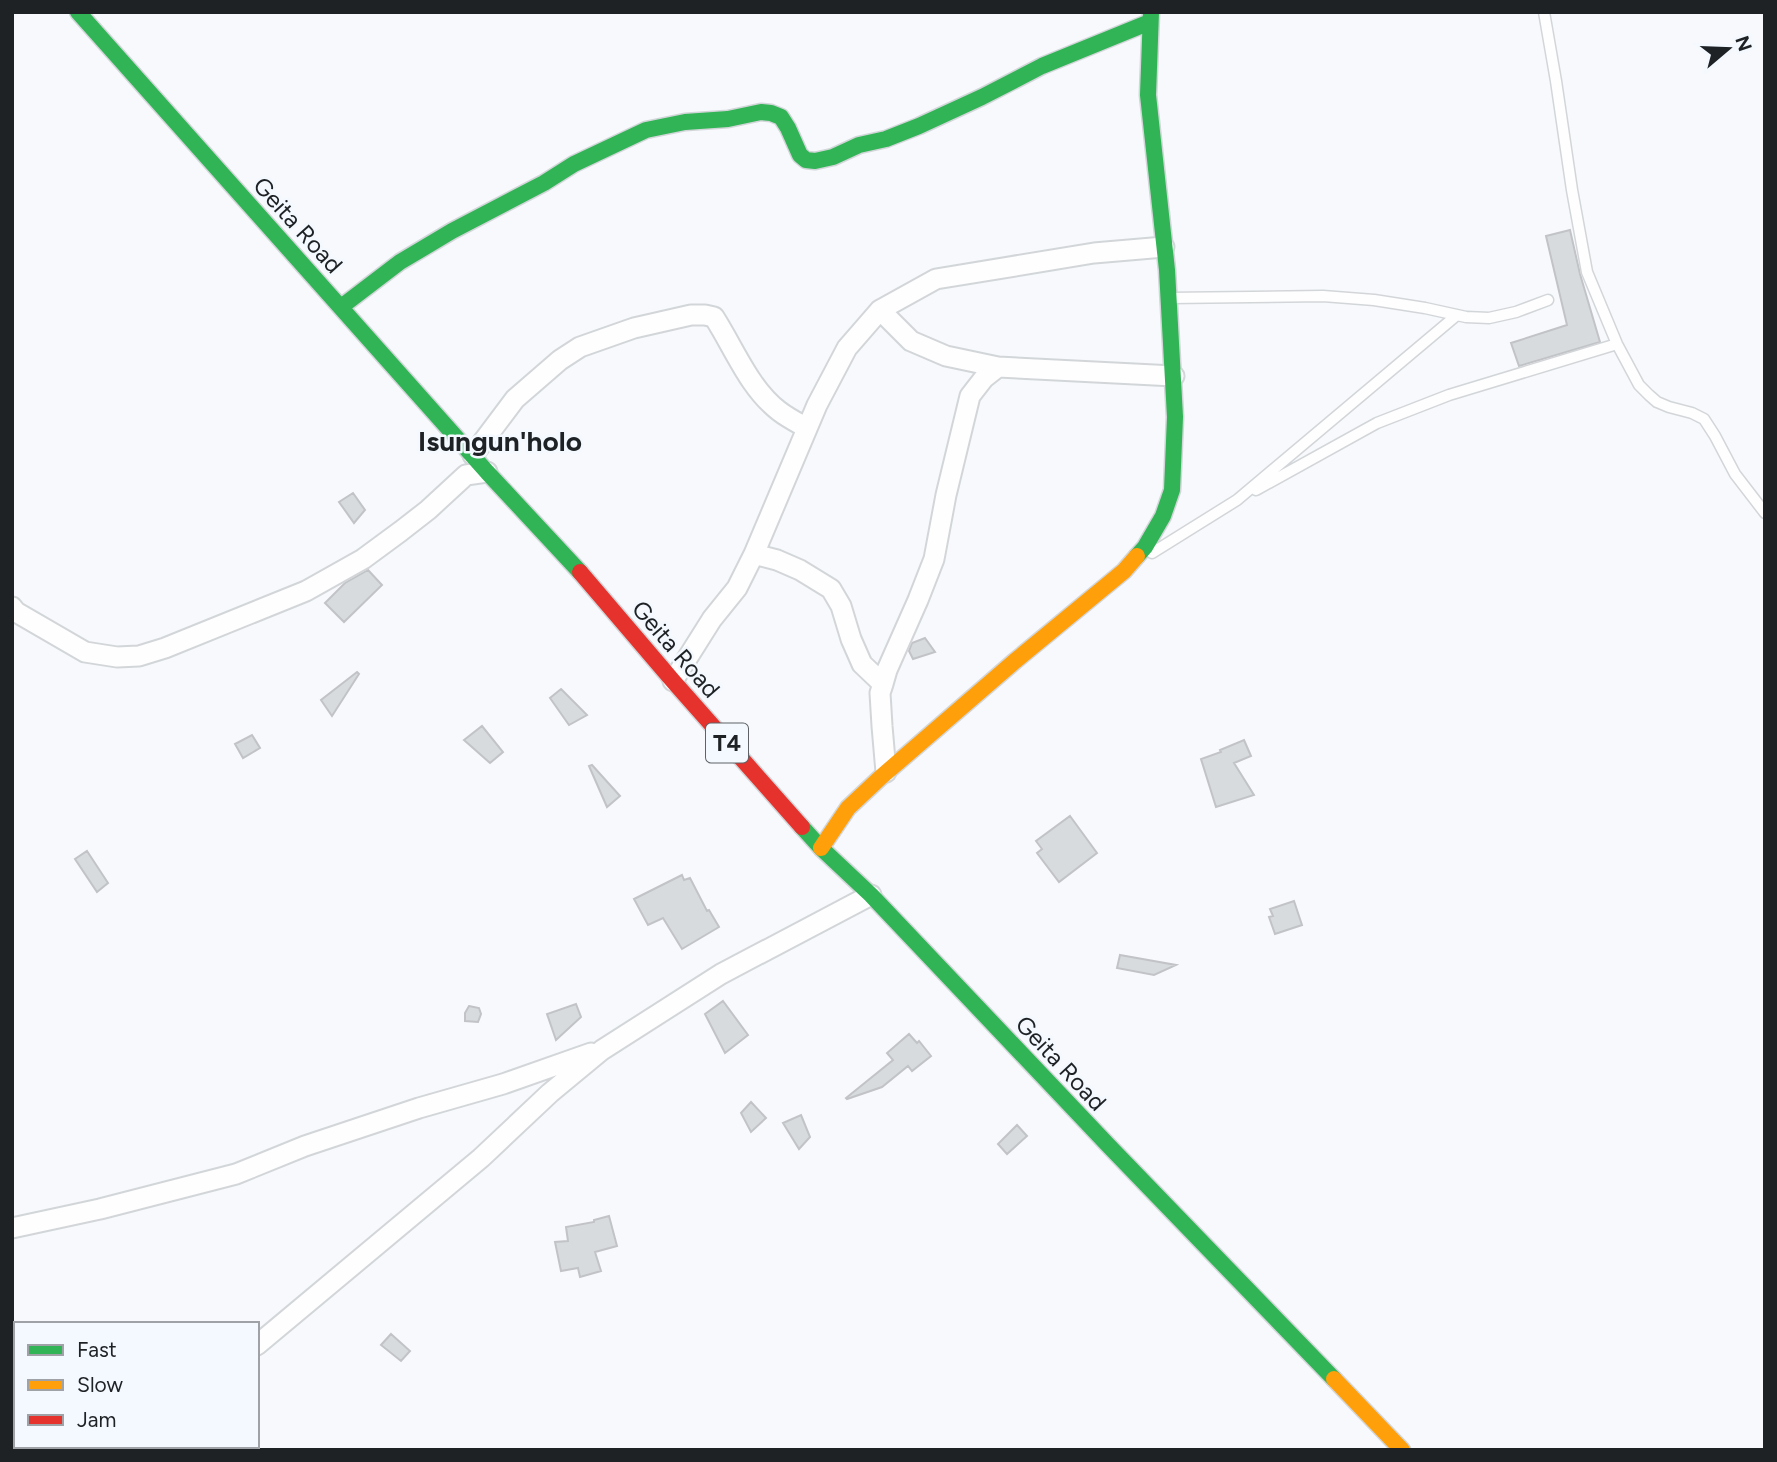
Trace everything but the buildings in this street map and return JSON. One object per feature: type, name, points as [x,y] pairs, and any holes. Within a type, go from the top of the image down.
[{"type":"main road","name":"Geita Road","points":[[78,12],[487,472],[579,571],[821,848],[872,895],[1402,1450]]},
{"type":"main road","points":[[341,307],[400,262],[452,231],[544,183],[574,164],[646,130],[685,122],[771,113],[781,117],[800,155],[806,160],[816,161],[919,126],[1150,17],[1148,95],[1169,298],[1174,376],[1172,490],[1163,516],[1145,547],[1124,571],[886,772],[848,807],[821,848]]},
{"type":"street","points":[[673,681],[712,620],[737,588],[807,428],[847,348],[880,310],[936,279],[1094,253],[1164,247]]},
{"type":"street","points":[[880,310],[911,341],[946,356],[998,367],[1174,376]]},
{"type":"street","points":[[473,456],[516,399],[560,360],[580,347],[634,328],[691,315],[705,314],[714,317],[751,380],[763,395],[779,411],[807,428]]},
{"type":"street","points":[[886,772],[880,693],[887,670],[934,559],[970,396],[984,378],[998,367]]},
{"type":"street","points":[[12,607],[85,653],[139,656],[306,591],[363,559],[428,510],[466,475],[487,472]]},
{"type":"street","points":[[754,554],[800,570],[831,589],[841,606],[850,639],[862,664],[883,684]]},
{"type":"street","points":[[259,1343],[429,1202],[602,1050],[721,974],[872,895]]},
{"type":"street","points":[[12,1228],[100,1209],[236,1174],[305,1146],[602,1050]]},
{"type":"lane","points":[[1544,12],[1587,272],[1617,344],[1639,385],[1649,395],[1657,401],[1704,419],[1735,474],[1765,513]]},
{"type":"lane","points":[[1169,298],[1323,296],[1374,300],[1466,317],[1489,318],[1517,312],[1548,300]]},
{"type":"lane","points":[[1237,500],[1457,315]]},
{"type":"lane","points":[[1124,571],[1237,500],[1377,424],[1448,395],[1617,344]]},
{"type":"traffic: fast","points":[[78,12],[487,472],[580,572]]},
{"type":"traffic: fast","points":[[1137,556],[1163,516],[1172,490],[1175,417],[1167,270],[1148,95],[1151,12]]},
{"type":"traffic: fast","points":[[341,307],[400,262],[452,231],[544,183],[574,164],[646,130],[685,122],[771,113],[781,117],[800,155],[806,160],[815,161],[919,126],[1042,66],[1150,22]]},
{"type":"traffic: fast","points":[[802,827],[871,895],[1334,1379]]},
{"type":"traffic: slow","points":[[821,848],[848,808],[881,777],[1124,571],[1137,556]]},
{"type":"traffic: slow","points":[[1334,1379],[1402,1450]]},
{"type":"traffic: jam","points":[[580,572],[802,827]]},
{"type":"district","name":"Isungun'holo","points":[[500,441]]}]
